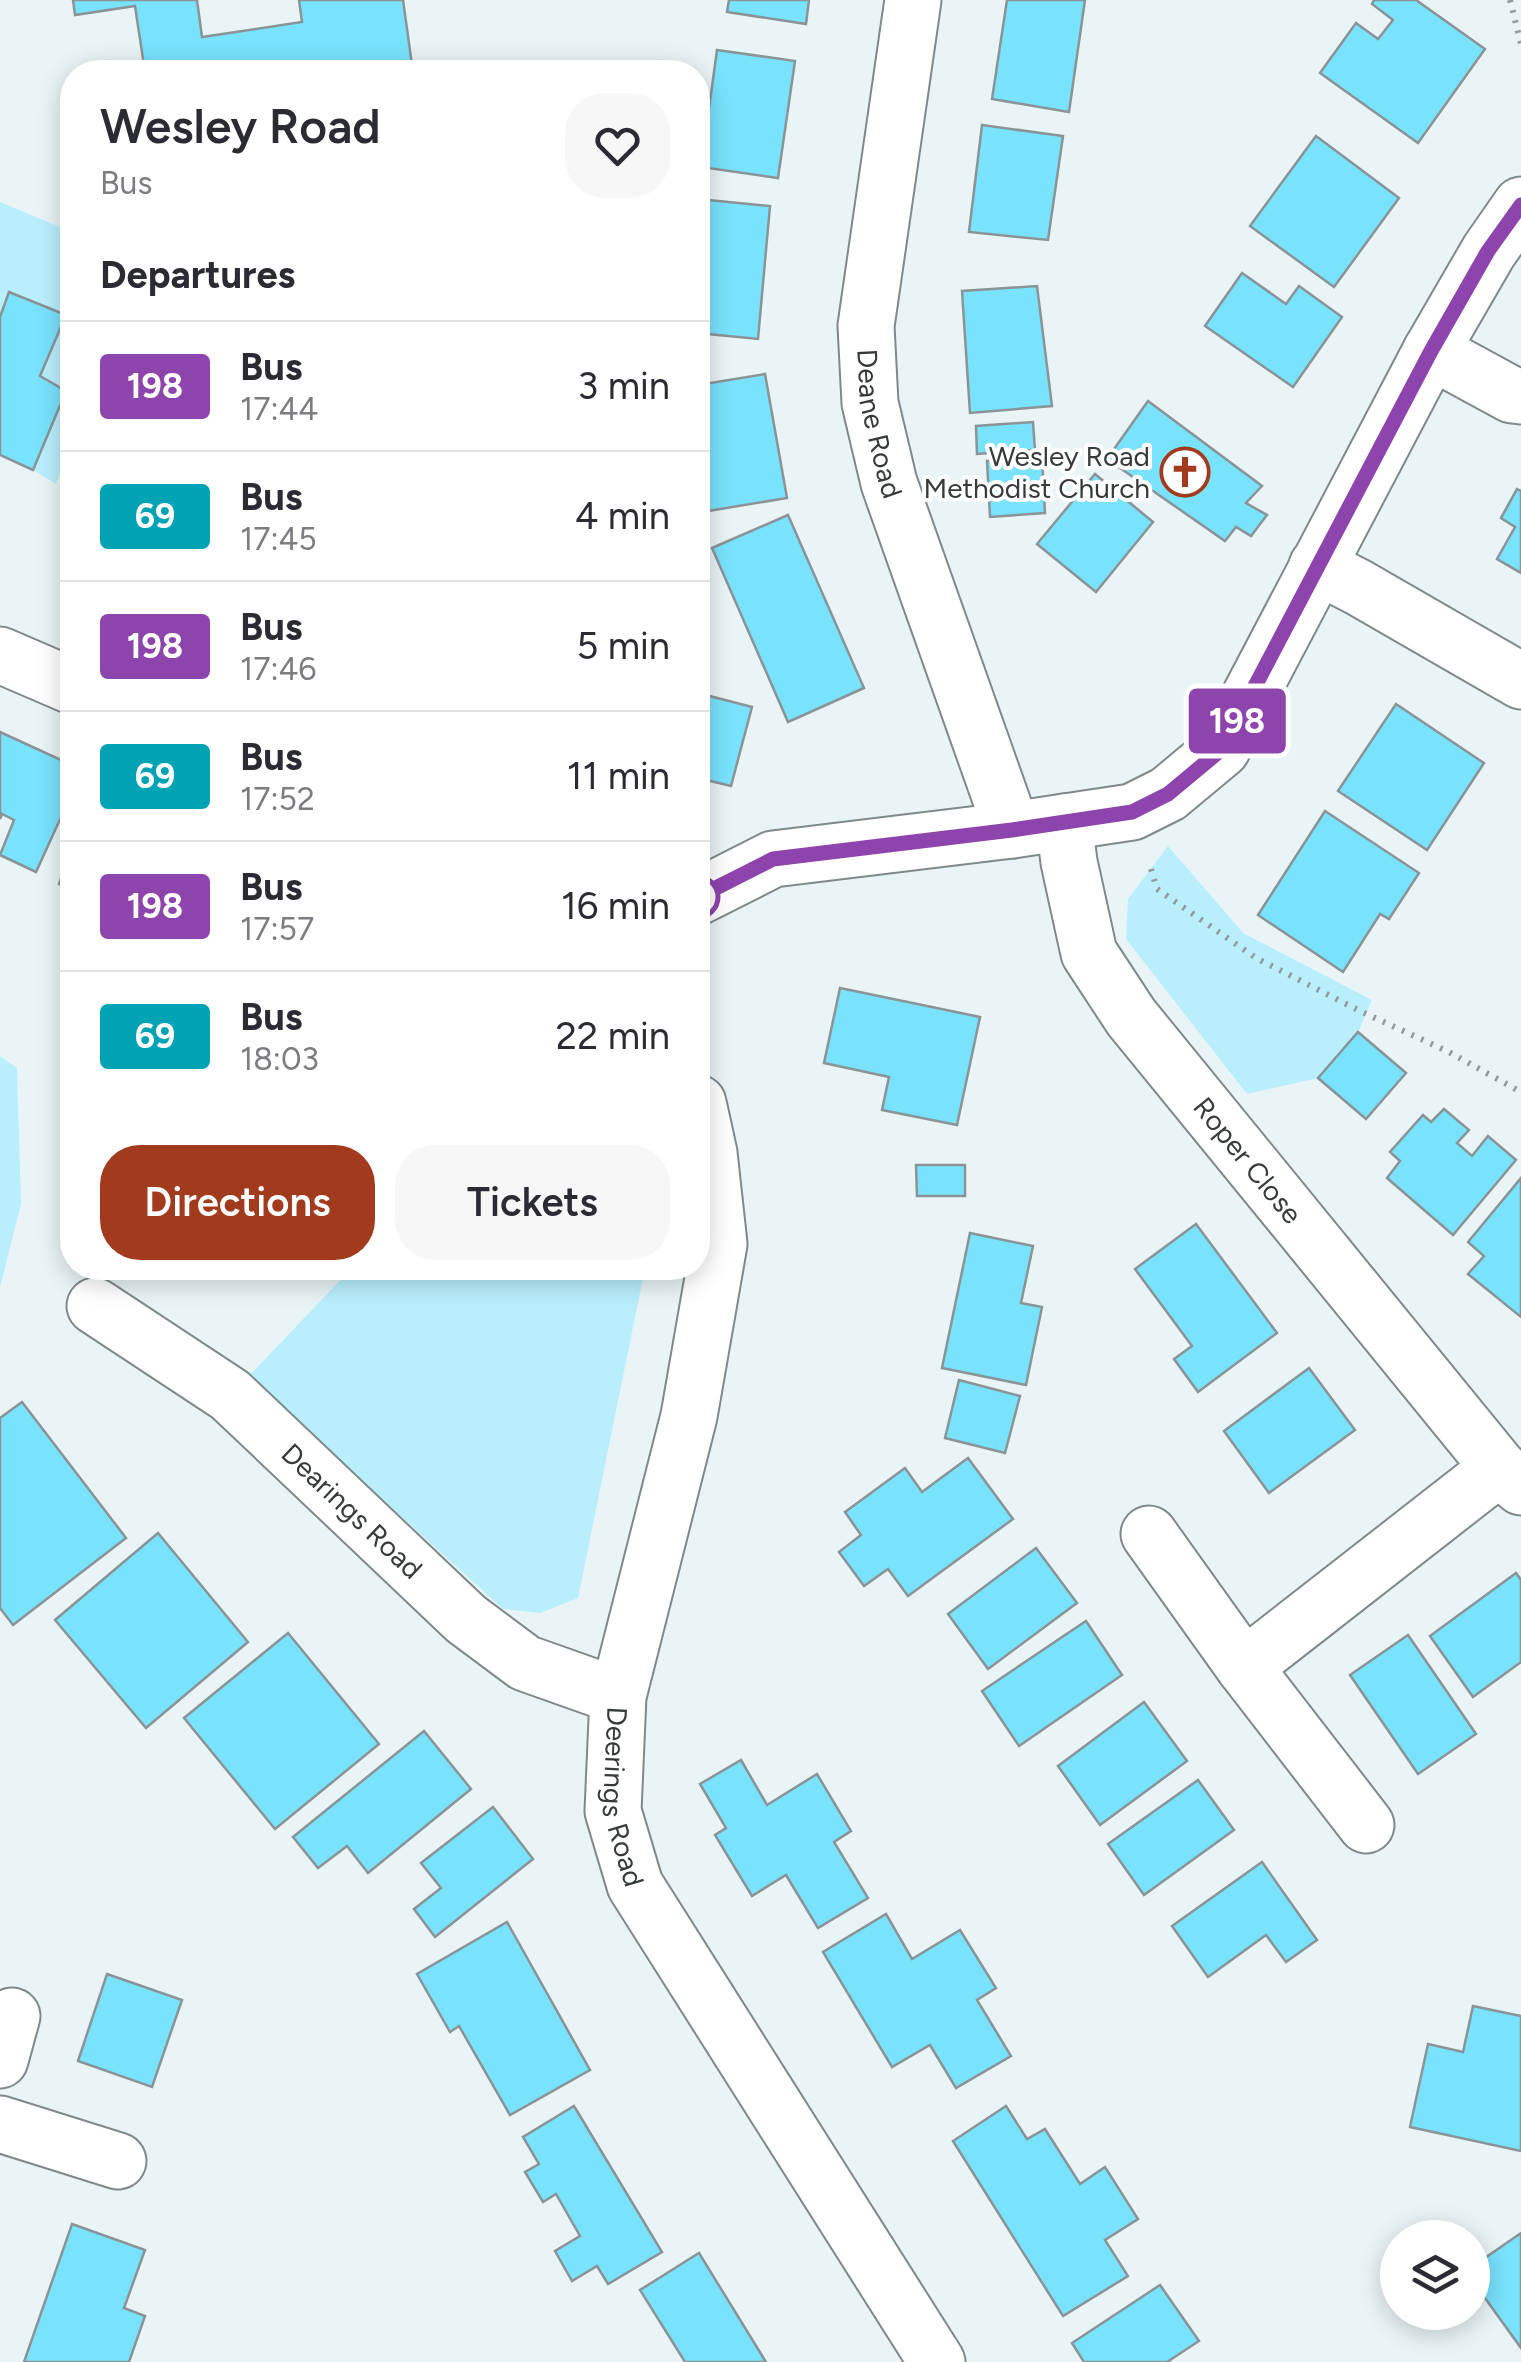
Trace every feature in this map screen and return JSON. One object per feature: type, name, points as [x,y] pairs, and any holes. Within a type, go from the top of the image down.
[{"type":"street","name":"Deane Road","points":[[913,0],[866,326],[870,403],[888,484],[1038,826]]},
{"type":"street","points":[[710,891],[773,859],[1132,812],[1168,794],[1222,749],[1431,351],[1488,251],[1521,205]]},
{"type":"street","points":[[1431,351],[1512,395],[1521,396]]},
{"type":"street","points":[[1318,566],[1521,681]]},
{"type":"street","points":[[0,655],[60,681]]},
{"type":"street","name":"Roper Close","points":[[1038,826],[1068,862],[1089,952],[1131,1017],[1510,1478],[1244,1668]]},
{"type":"street","name":"Deerings Road","points":[[710,1179],[719,1244],[689,1416],[618,1696],[613,1810],[636,1885],[937,2362]]},
{"type":"street","name":"Dearings Road","points":[[95,1306],[230,1395],[466,1619],[525,1663],[618,1696]]},
{"type":"street","points":[[1149,1534],[1244,1668],[1366,1825]]},
{"type":"street","points":[[0,2124],[118,2161]]},
{"type":"path","points":[[1510,0],[1521,44]]},
{"type":"path","points":[[1132,812],[1157,889],[1256,958],[1447,1051],[1521,1092]]},
{"type":"shaded area","points":[[0,202],[60,227],[60,313],[9,292],[0,317]]},
{"type":"shaded area","points":[[60,327],[60,388],[40,376]]},
{"type":"shaded area","points":[[60,405],[60,473],[56,484],[33,470]]},
{"type":"shaded area","points":[[1168,846],[1243,933],[1372,1000],[1358,1032],[1318,1078],[1247,1094],[1126,939],[1128,899]]},
{"type":"shaded area","points":[[0,1056],[17,1068],[21,1204],[0,1287]]},
{"type":"shaded area","points":[[341,1280],[643,1280],[578,1598],[540,1613],[503,1609],[248,1377]]},
{"type":"building","points":[[73,0],[197,0],[202,37],[302,22],[299,0],[403,0],[411,60],[143,60],[135,6],[75,15]]},
{"type":"building","points":[[729,0],[809,0],[806,24],[727,12]]},
{"type":"building","points":[[1007,0],[1085,0],[1069,112],[992,99]]},
{"type":"building","points":[[1374,0],[1416,0],[1485,49],[1418,143],[1320,73],[1356,23],[1378,39],[1393,20],[1372,4]]},
{"type":"building","points":[[717,50],[795,61],[778,178],[710,168],[710,101]]},
{"type":"building","points":[[982,125],[1063,136],[1048,240],[969,232]]},
{"type":"building","points":[[1316,136],[1399,198],[1334,287],[1250,226]]},
{"type":"building","points":[[710,200],[770,206],[758,339],[710,334]]},
{"type":"building","points":[[1242,273],[1286,304],[1299,286],[1342,317],[1293,387],[1205,326]]},
{"type":"building","points":[[1037,286],[1052,406],[970,413],[962,291]]},
{"type":"building","points":[[9,292],[60,313],[60,329],[40,376],[60,388],[60,405],[33,470],[0,455],[0,317]]},
{"type":"building","points":[[765,374],[787,498],[710,511],[710,383]]},
{"type":"building","name":"Wesley Road Methodist Church","points":[[1148,401],[1262,486],[1246,503],[1267,515],[1251,536],[1236,527],[1225,541],[1107,459]]},
{"type":"building","points":[[1033,422],[1035,450],[977,454],[976,426]]},
{"type":"building","points":[[1042,457],[1045,513],[990,517],[987,461]]},
{"type":"building","points":[[1095,474],[1153,522],[1096,592],[1037,544]]},
{"type":"building","points":[[1517,489],[1521,491],[1521,573],[1497,559],[1515,527],[1501,518]]},
{"type":"building","points":[[788,515],[864,688],[788,722],[712,548]]},
{"type":"building","points":[[710,696],[752,707],[731,786],[710,781]]},
{"type":"building","points":[[1396,704],[1484,763],[1427,850],[1338,791]]},
{"type":"building","points":[[0,732],[60,760],[60,819],[36,872],[0,855],[14,820],[2,814],[0,819]]},
{"type":"building","points":[[1325,811],[1419,873],[1389,919],[1380,914],[1343,972],[1258,915]]},
{"type":"building","points":[[840,988],[980,1017],[957,1125],[882,1110],[889,1077],[824,1063]]},
{"type":"building","points":[[1358,1032],[1406,1073],[1366,1119],[1318,1078]]},
{"type":"building","points":[[1444,1109],[1469,1130],[1457,1143],[1472,1156],[1488,1136],[1516,1160],[1453,1235],[1387,1178],[1400,1161],[1390,1152],[1423,1115],[1431,1122]]},
{"type":"building","points":[[916,1165],[965,1165],[965,1196],[917,1196]]},
{"type":"building","points":[[1521,1178],[1521,1317],[1468,1274],[1484,1256],[1468,1242]]},
{"type":"building","points":[[1196,1224],[1277,1333],[1198,1392],[1174,1359],[1192,1346],[1135,1269]]},
{"type":"building","points":[[970,1233],[1033,1246],[1021,1303],[1042,1307],[1026,1385],[942,1368]]},
{"type":"building","points":[[1309,1368],[1355,1430],[1269,1493],[1224,1431]]},
{"type":"building","points":[[959,1380],[1020,1396],[1005,1453],[945,1438]]},
{"type":"building","points":[[22,1402],[126,1538],[13,1625],[0,1608],[0,1418]]},
{"type":"building","points":[[968,1458],[1013,1519],[908,1596],[888,1569],[864,1586],[839,1552],[861,1535],[845,1512],[905,1468],[922,1492]]},
{"type":"building","points":[[158,1533],[248,1642],[146,1728],[55,1620]]},
{"type":"building","points":[[1036,1548],[1077,1603],[988,1669],[948,1614]]},
{"type":"building","points":[[1516,1573],[1521,1580],[1521,1662],[1473,1697],[1430,1636]]},
{"type":"building","points":[[1086,1621],[1122,1675],[1019,1746],[982,1691]]},
{"type":"building","points":[[288,1633],[379,1744],[275,1829],[184,1718]]},
{"type":"building","points":[[1408,1635],[1476,1734],[1418,1774],[1350,1675]]},
{"type":"building","points":[[1144,1702],[1187,1761],[1100,1825],[1058,1766]]},
{"type":"building","points":[[424,1731],[471,1789],[368,1873],[347,1846],[318,1868],[293,1837]]},
{"type":"building","points":[[741,1760],[767,1805],[817,1774],[851,1831],[834,1842],[868,1898],[818,1928],[786,1875],[752,1896],[715,1835],[726,1828],[700,1784]]},
{"type":"building","points":[[1198,1780],[1234,1830],[1144,1895],[1108,1844]]},
{"type":"building","points":[[493,1807],[533,1859],[435,1937],[414,1909],[441,1888],[421,1863]]},
{"type":"building","points":[[1262,1862],[1317,1940],[1286,1962],[1266,1935],[1208,1977],[1172,1926]]},
{"type":"building","points":[[886,1914],[912,1959],[960,1930],[996,1988],[977,2000],[1011,2056],[956,2088],[930,2045],[892,2067],[823,1952]]},
{"type":"building","points":[[507,1922],[590,2070],[510,2115],[459,2026],[450,2032],[417,1974]]},
{"type":"building","points":[[107,1974],[182,2000],[152,2087],[78,2061]]},
{"type":"building","points":[[1473,2006],[1521,2016],[1521,2151],[1410,2127],[1428,2044],[1463,2052]]},
{"type":"building","points":[[574,2106],[662,2252],[608,2284],[597,2266],[572,2281],[555,2251],[580,2236],[556,2194],[543,2202],[525,2172],[539,2164],[523,2137]]},
{"type":"building","points":[[1006,2106],[1027,2139],[1045,2129],[1080,2184],[1105,2167],[1138,2219],[1105,2240],[1128,2276],[1063,2316],[953,2141]]},
{"type":"building","points":[[72,2224],[145,2250],[124,2308],[145,2316],[129,2362],[24,2362]]},
{"type":"building","points":[[1521,2233],[1521,2348],[1490,2305],[1490,2255]]},
{"type":"building","points":[[699,2253],[766,2362],[685,2362],[640,2290]]},
{"type":"building","points":[[1160,2285],[1199,2341],[1167,2362],[1084,2362],[1072,2343]]},
{"type":"bus line","name":"198","points":[[710,891],[773,859],[1132,812],[1168,794],[1195,772],[1222,749],[1431,351],[1488,251],[1521,205]]},
{"type":"place","name":"Wesley Road Methodist Church","points":[[1185,472]]}]
